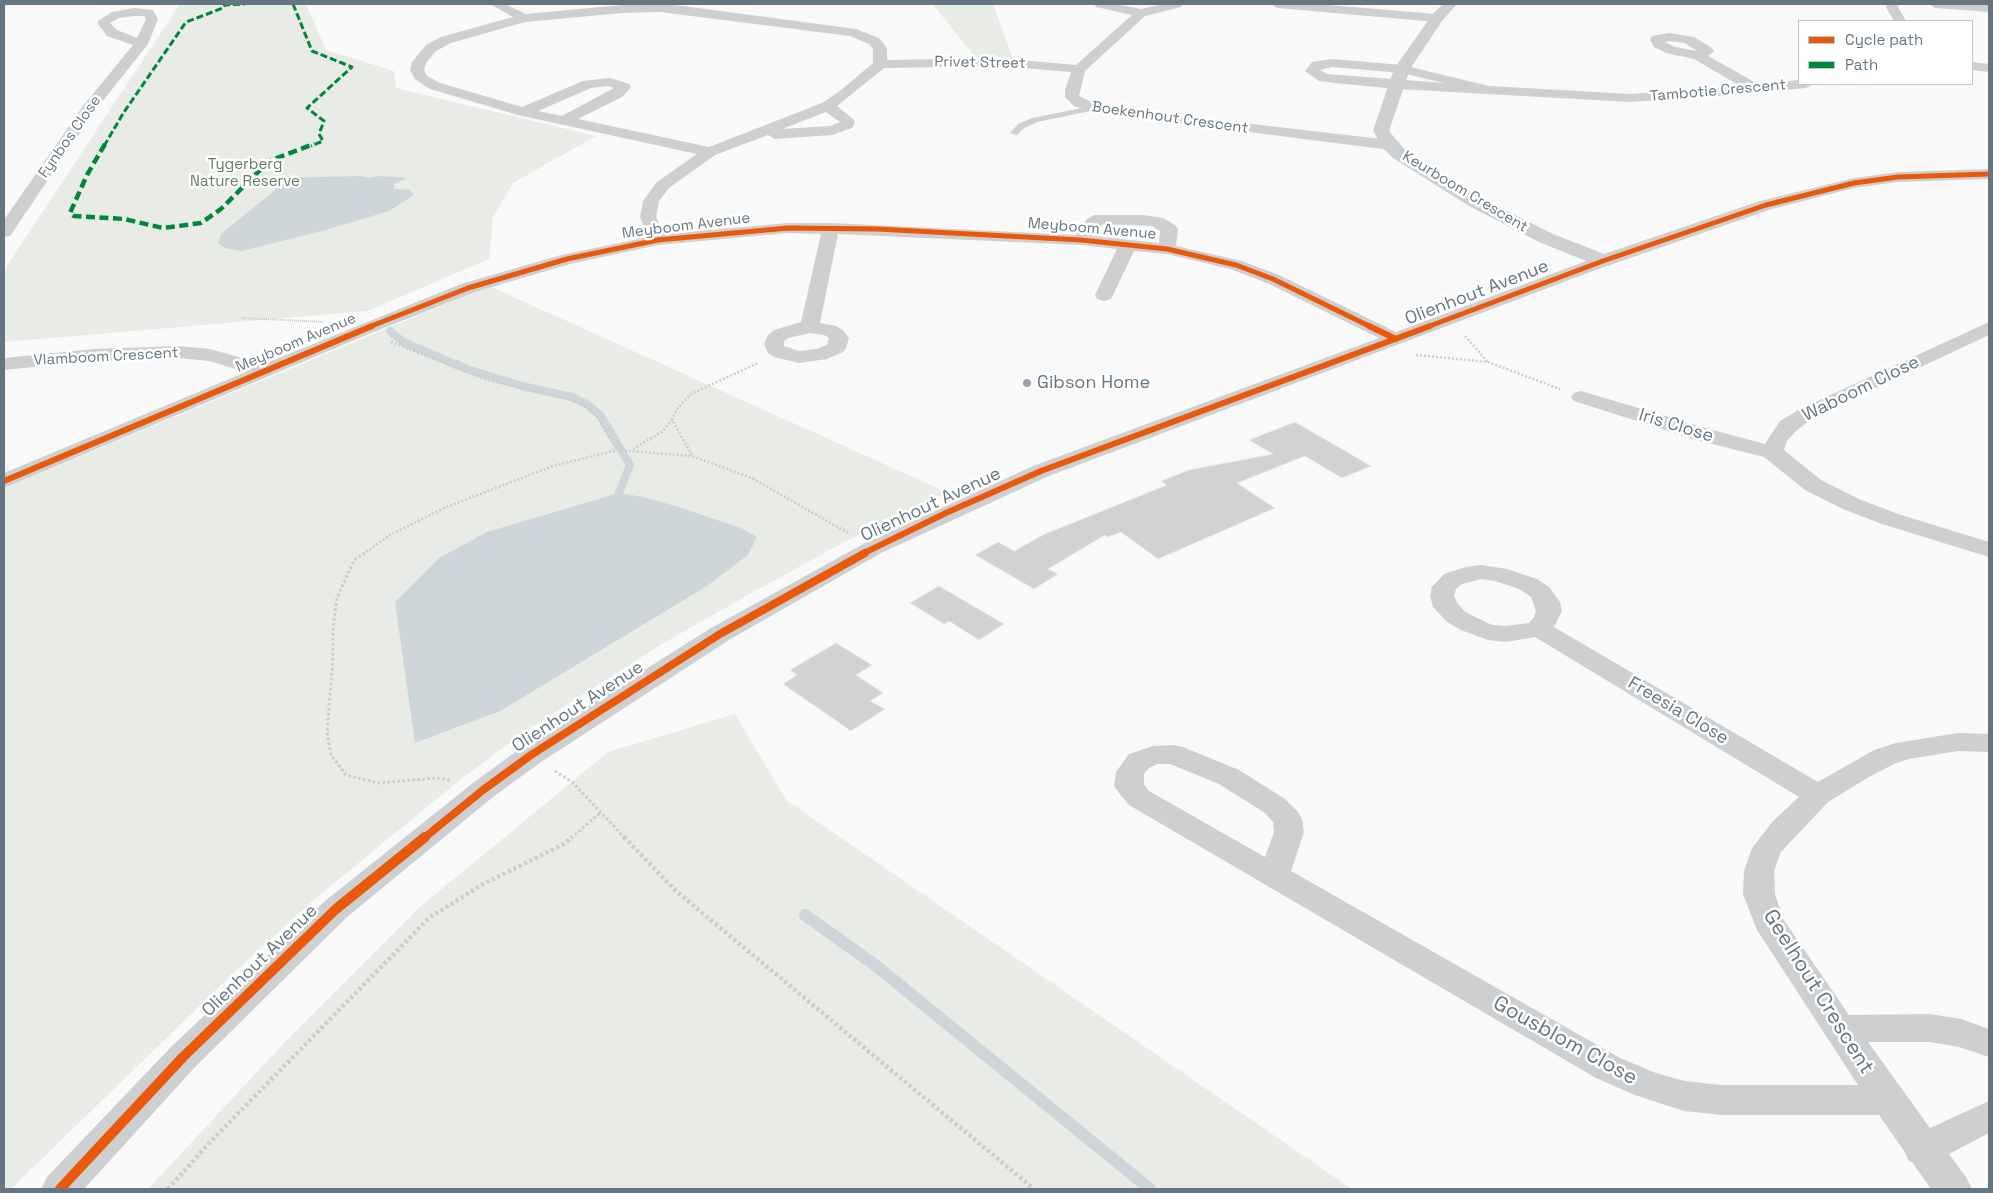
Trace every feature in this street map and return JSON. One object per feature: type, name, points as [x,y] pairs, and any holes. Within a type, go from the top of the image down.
[{"type":"street","points":[[496,4],[524,18]]},
{"type":"street","points":[[1100,4],[1141,12],[1177,4]]},
{"type":"street","points":[[1278,4],[1437,18]]},
{"type":"street","name":"Keurboom Crescent","points":[[1450,4],[1437,18],[1400,77],[1383,122],[1382,131],[1390,145],[1413,163],[1497,214],[1546,238],[1603,261]]},
{"type":"street","points":[[1893,4],[1892,7],[1899,20]]},
{"type":"street","points":[[1935,4],[1989,8]]},
{"type":"street","points":[[658,240],[648,217],[650,201],[663,184],[710,152],[827,106],[845,94],[880,64],[880,48],[874,41],[851,32],[665,6],[524,18],[446,40],[431,48],[419,62],[417,70],[422,79],[435,86],[523,112],[710,152]]},
{"type":"street","points":[[1079,69],[1141,12]]},
{"type":"street","name":"Fynbos Close","points":[[4,232],[88,109],[141,44]]},
{"type":"street","points":[[1698,56],[1756,89]]},
{"type":"street","name":"Privet Street","points":[[880,64],[998,62],[1079,69]]},
{"type":"street","points":[[1332,63],[1400,77],[1334,79],[1324,78],[1312,71],[1317,65],[1332,63]]},
{"type":"street","points":[[1973,66],[1989,68]]},
{"type":"street","name":"Boekenhout Crescent","points":[[1079,69],[1072,90],[1072,97],[1079,103],[1092,108],[1390,145]]},
{"type":"street","name":"Tambotie Crescent","points":[[1400,77],[1485,89],[1631,98],[1679,96],[1798,85]]},
{"type":"street","points":[[523,112],[588,84],[609,82],[624,86],[616,94],[563,121]]},
{"type":"street","points":[[1588,96],[1592,104],[1602,110]]},
{"type":"street","name":"Tambotie Crescent","points":[[1626,112],[1634,109],[1631,98]]},
{"type":"street","points":[[753,136],[818,132],[846,126],[848,122],[827,106]]},
{"type":"street","name":"Olienhout Avenue","points":[[60,1189],[183,1057],[336,909],[483,790],[531,755],[720,634],[874,548],[948,512],[1041,471],[1603,261],[1766,205],[1854,183],[1898,178],[1989,174]]},
{"type":"street","points":[[1081,240],[1093,223],[1100,219],[1143,220],[1157,222],[1169,229],[1167,249]]},
{"type":"street","points":[[810,327],[831,228]]},
{"type":"street","name":"Meyboom Avenue","points":[[4,482],[364,329],[468,288],[502,276],[567,259],[658,240],[748,231],[831,228],[1081,240],[1167,249],[1236,265],[1273,279],[1396,339]]},
{"type":"street","points":[[1104,296],[1128,245]]},
{"type":"street","points":[[810,327],[829,330],[839,338],[836,348],[810,357],[799,357],[781,353],[775,348],[775,338],[789,330],[810,327]]},
{"type":"street","name":"Waboom Close","points":[[1772,452],[1777,440],[1788,426],[1807,413],[1989,328]]},
{"type":"street","name":"Vlamboom Crescent","points":[[4,364],[94,355],[179,352],[210,354],[266,371]]},
{"type":"street","name":"Iris Close","points":[[1581,397],[1701,434],[1772,452]]},
{"type":"street","points":[[1772,452],[1813,485],[1851,504],[1890,519],[1989,550]]},
{"type":"street","name":"Freesia Close","points":[[1538,628],[1818,794]]},
{"type":"street","name":"Geelhout Crescent","points":[[1953,1189],[1922,1150],[1768,922],[1759,894],[1759,871],[1767,848],[1784,828],[1818,794],[1859,770],[1884,757],[1906,750],[1958,742],[1989,743]]},
{"type":"street","name":"Gousblom Close","points":[[1274,875],[1289,832],[1287,819],[1275,806],[1229,777],[1173,754],[1153,755],[1139,761],[1130,772],[1129,786],[1139,798],[1608,1068],[1648,1085],[1684,1096],[1721,1100],[1888,1100]]},
{"type":"street","points":[[1840,1028],[1930,1028],[1961,1033],[1989,1043]]},
{"type":"street","points":[[1922,1150],[1989,1116]]},
{"type":"lane","points":[[1014,133],[1021,126],[1035,120],[1092,108]]},
{"type":"path","points":[[242,318],[332,322],[364,329],[391,342],[487,380],[569,400],[584,406],[597,417],[617,450]]},
{"type":"path","points":[[1465,336],[1488,362]]},
{"type":"path","points":[[632,450],[663,431],[672,420],[676,409],[691,394],[781,353]]},
{"type":"path","points":[[1413,355],[1488,362],[1581,397]]},
{"type":"path","points":[[672,420],[692,456]]},
{"type":"path","points":[[456,782],[436,778],[378,783],[346,775],[331,754],[327,732],[333,659],[333,628],[337,598],[354,560],[390,535],[444,508],[553,466],[617,450],[692,456],[752,478],[852,535]]},
{"type":"path","points":[[548,766],[572,782],[676,891],[1034,1189]]},
{"type":"path","points":[[168,1189],[211,1141],[429,918],[483,884],[564,844],[601,812]]},
{"type":"green space","name":"Tygerberg Nature Reserve","points":[[180,4],[306,4],[326,50],[394,71],[396,88],[596,136],[513,183],[493,217],[489,259],[367,311],[4,342],[4,277],[6,267]]},
{"type":"green space","points":[[932,4],[993,4],[1013,59],[977,59]]},
{"type":"green space","points":[[489,286],[933,486],[945,494],[848,540],[748,595],[662,644],[524,732],[455,784],[311,902],[222,984],[11,1189],[4,1189],[4,488]]},
{"type":"green space","points":[[735,714],[786,800],[1352,1189],[148,1189],[284,1043],[420,907],[608,752]]},
{"type":"shaded area","points":[[360,176],[369,178],[381,176],[407,178],[394,184],[394,189],[410,190],[414,195],[389,211],[329,229],[242,251],[225,248],[218,243],[221,234],[275,190],[274,184],[281,178]]},
{"type":"shaded area","points":[[619,493],[643,497],[679,507],[743,529],[757,537],[748,555],[707,586],[500,711],[415,743],[395,602],[439,558],[487,532]]},
{"type":"building","points":[[1295,422],[1371,466],[1342,478],[1305,456],[1237,483],[1275,508],[1158,559],[1121,532],[1108,537],[1105,535],[1048,569],[1058,574],[1034,589],[975,555],[998,542],[1014,551],[1045,534],[1167,485],[1161,481],[1189,470],[1273,454],[1249,440]]},
{"type":"building","points":[[939,586],[1004,624],[979,640],[949,621],[944,624],[910,603]]},
{"type":"building","points":[[836,643],[872,665],[856,675],[883,693],[870,701],[885,709],[851,731],[783,684],[797,675],[790,670]]},
{"type":"waterway","points":[[390,331],[403,342],[467,369],[522,386],[572,397],[587,404],[601,416],[630,465],[619,493]]},
{"type":"waterway","points":[[805,915],[875,965],[1150,1189]]},
{"type":"marked path","points":[[245,4],[225,5],[223,8],[186,22],[124,112],[87,175],[70,213],[74,216],[124,219],[163,228],[201,223],[221,209],[269,161],[323,141],[319,134],[324,121],[307,108],[352,67],[312,51],[293,4]]},
{"type":"cycle path","points":[[60,1189],[183,1057],[336,909],[483,790],[531,755],[720,634],[873,548],[1041,471],[1603,261],[1766,205],[1854,183],[1898,177],[1989,174]]},
{"type":"cycle path","points":[[4,481],[364,329],[468,288],[567,259],[658,240],[715,234],[788,228],[877,229],[1081,240],[1167,249],[1236,265],[1273,279],[1396,339]]},
{"type":"place","name":"Gibson Home","points":[[1027,383]]}]
